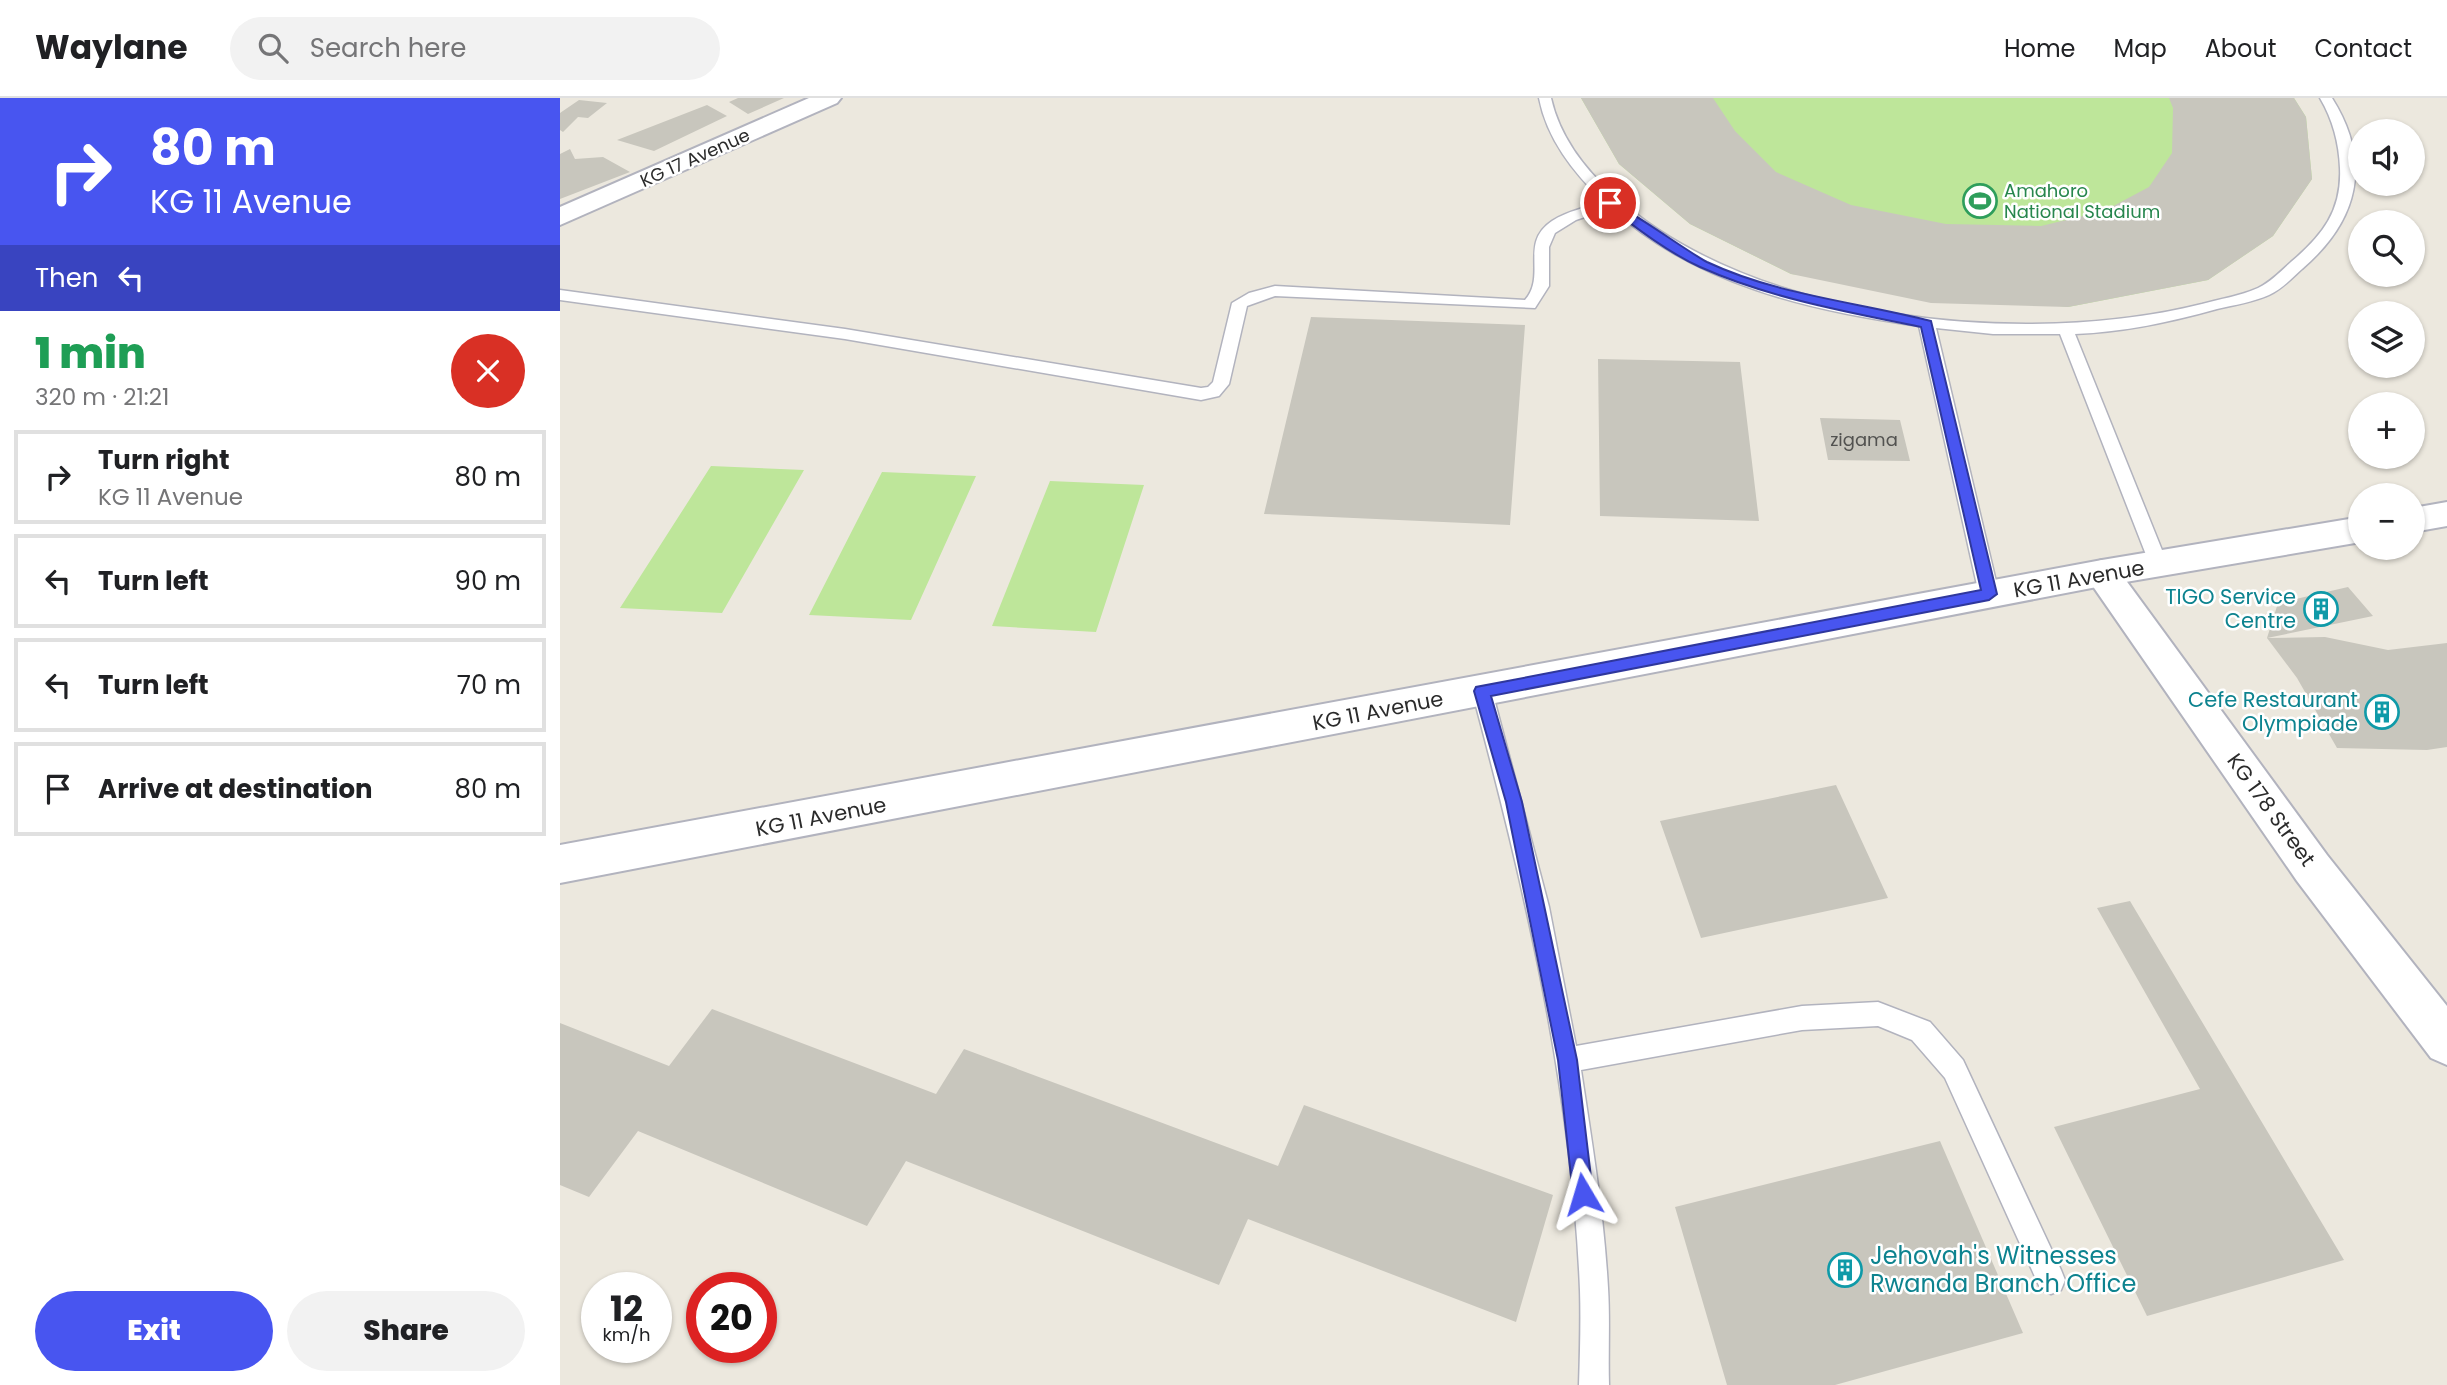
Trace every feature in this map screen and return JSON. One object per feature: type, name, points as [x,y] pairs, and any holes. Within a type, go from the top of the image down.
[{"type":"main road","name":"KG 17 Avenue","points":[[560,217],[829,98]]},
{"type":"main road","points":[[2425,518],[2447,514]]},
{"type":"main road","name":"KG 11 Avenue","points":[[560,864],[1989,594],[2348,531]]},
{"type":"main road","name":"KG 178 Street","points":[[2102,573],[2312,868],[2447,1042]]},
{"type":"lane","points":[[1545,98],[1547,111],[1565,151],[1610,203],[1702,264],[1766,288],[1927,324],[1994,330],[2066,330],[2194,312],[2266,290],[2309,255],[2340,221],[2348,184],[2346,147],[2326,98]]},
{"type":"lane","points":[[560,295],[845,334],[1201,394],[1213,392],[1221,384],[1240,303],[1254,296],[1275,291],[1529,305],[1540,295],[1541,243],[1548,232],[1557,224],[1610,203]]},
{"type":"lane","points":[[1927,324],[1989,594]]},
{"type":"lane","points":[[2066,330],[2159,565]]},
{"type":"lane","points":[[1482,691],[1514,802],[1567,1060],[1593,1275],[1594,1385]]},
{"type":"lane","points":[[1567,1060],[1802,1018],[1878,1014],[1921,1031],[1954,1069],[2051,1280]]},
{"type":"green space","name":"Amahoro National Stadium","points":[[1581,98],[2294,98],[2306,117],[2312,179],[2273,236],[2208,280],[2068,307],[1791,274],[1690,224],[1619,164]]},
{"type":"green space","points":[[711,466],[804,470],[722,613],[620,608]]},
{"type":"green space","points":[[882,472],[976,476],[911,620],[809,615]]},
{"type":"green space","points":[[1050,481],[1144,485],[1096,632],[992,626]]},
{"type":"building","points":[[738,98],[784,98],[748,114],[729,102]]},
{"type":"building","name":"Amahoro National Stadium","points":[[1581,98],[1713,98],[1735,131],[1776,172],[1851,205],[1946,224],[2041,226],[2104,211],[2149,187],[2172,153],[2173,108],[2169,98],[2294,98],[2306,117],[2312,179],[2273,236],[2208,280],[2068,307],[1931,303],[1791,274],[1690,224],[1619,164]]},
{"type":"building","points":[[579,100],[607,103],[588,118],[578,117],[563,132],[560,130],[560,113]]},
{"type":"building","points":[[707,105],[727,116],[654,151],[617,140]]},
{"type":"building","points":[[570,149],[575,159],[603,157],[630,172],[560,199],[560,154]]},
{"type":"building","points":[[1311,317],[1525,325],[1510,525],[1264,514]]},
{"type":"building","points":[[1598,359],[1740,362],[1759,521],[1600,516]]},
{"type":"building","points":[[1820,418],[1900,420],[1910,461],[1828,460]]},
{"type":"building","name":"TIGO Service Centre","points":[[2348,587],[2373,616],[2267,638],[2278,603]]},
{"type":"building","name":"Cefe Restaurant Olympiade","points":[[2325,637],[2388,650],[2447,643],[2447,747],[2427,750],[2337,748],[2297,678],[2267,638]]},
{"type":"building","points":[[1836,785],[1888,898],[1701,938],[1660,821]]},
{"type":"building","points":[[2130,901],[2344,1260],[2147,1316],[2054,1127],[2200,1089],[2097,908]]},
{"type":"building","points":[[712,1009],[936,1094],[964,1049],[1278,1166],[1304,1105],[1553,1195],[1516,1322],[1248,1219],[1219,1285],[906,1161],[867,1226],[638,1131],[589,1197],[560,1185],[560,1023],[669,1066]]},
{"type":"building","name":"Jehovah's Witnesses Rwanda Branch Office","points":[[1940,1141],[2023,1333],[1835,1385],[1727,1385],[1675,1207]]},
{"type":"place","name":"Amahoro National Stadium","points":[[1980,201]]},
{"type":"place","name":"TIGO Service Centre","points":[[2321,609]]},
{"type":"place","name":"Cefe Restaurant Olympiade","points":[[2382,712]]},
{"type":"place","name":"Jehovah's Witnesses Rwanda Branch Office","points":[[1845,1270]]},
{"type":"route","points":[[1583,1194],[1567,1060],[1514,802],[1482,691],[1989,594],[1927,324],[1766,288],[1702,264],[1610,203]]}]
